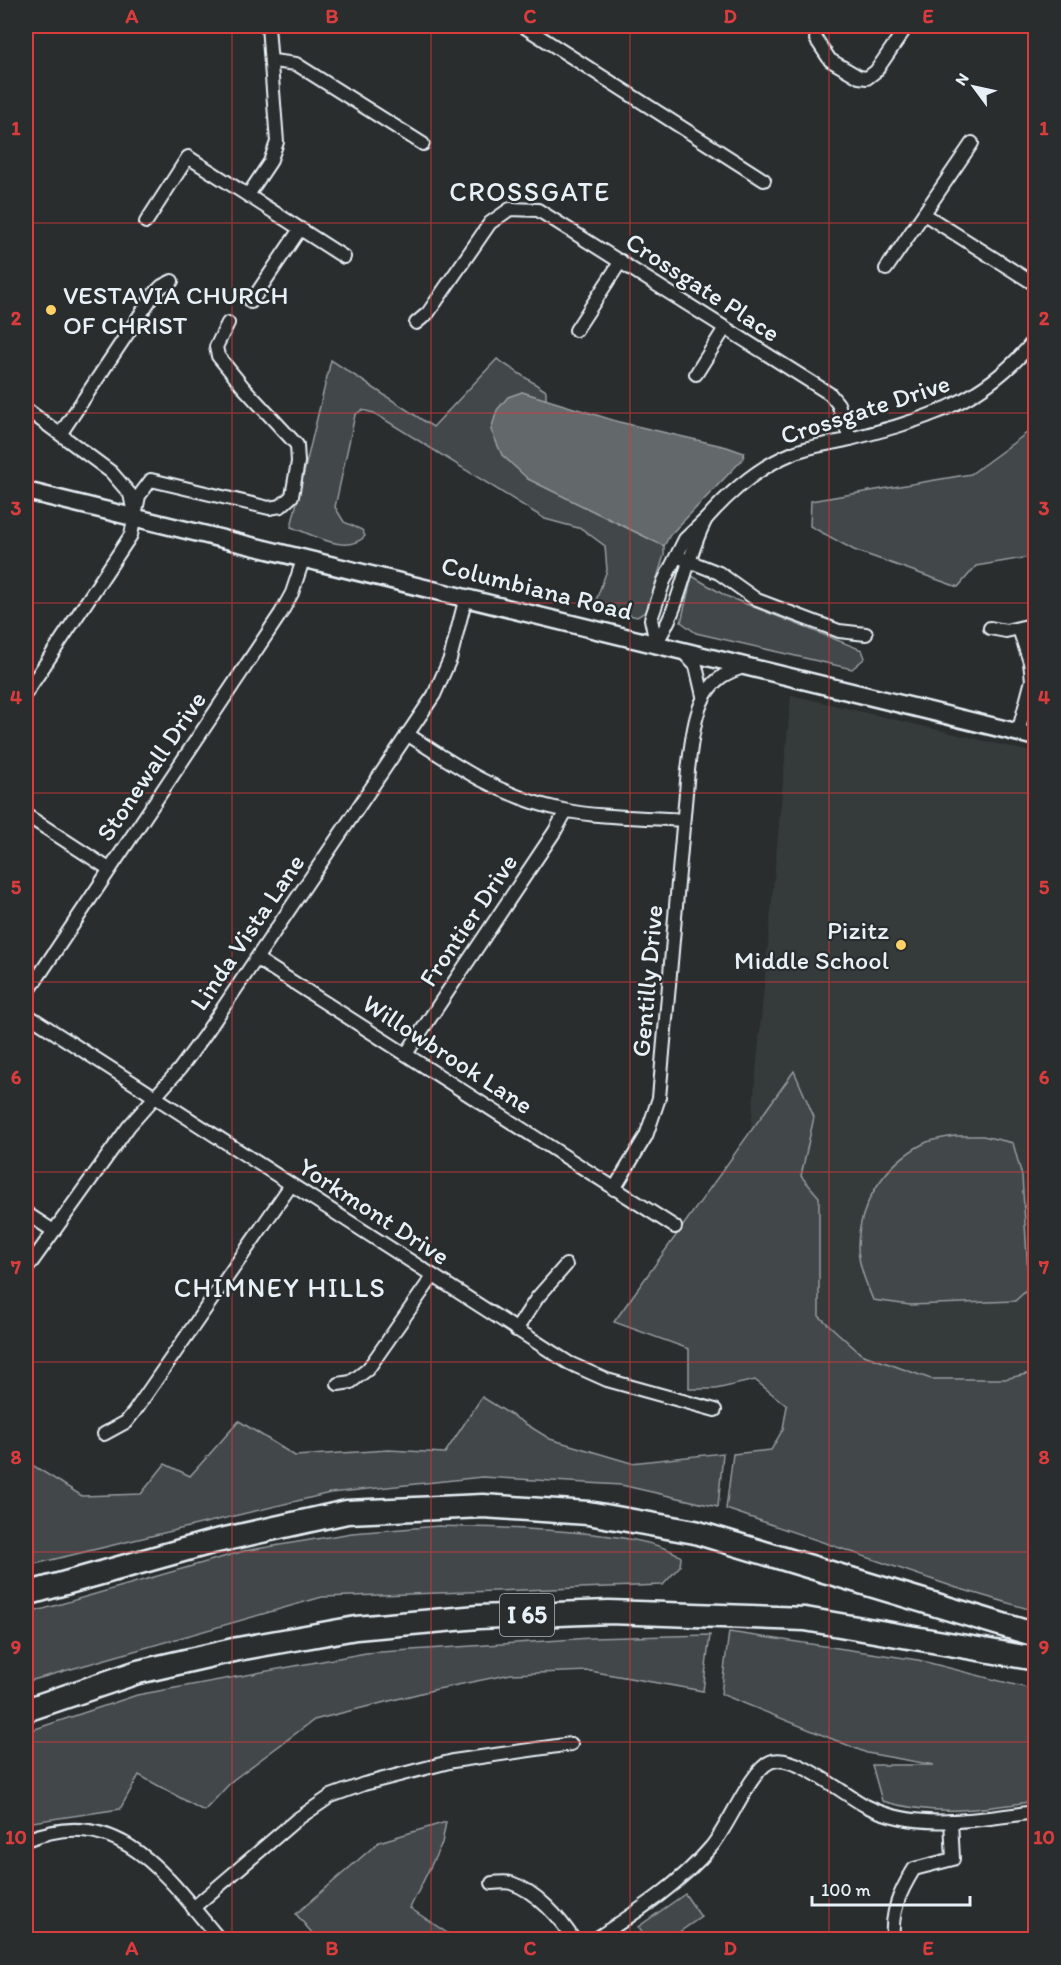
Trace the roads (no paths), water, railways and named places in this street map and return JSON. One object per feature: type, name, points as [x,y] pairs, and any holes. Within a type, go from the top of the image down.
[{"type":"highway","points":[[26,1594],[212,1542],[347,1512],[483,1506],[588,1513],[695,1532],[1035,1635]]},
{"type":"highway","name":"I 65","points":[[26,1710],[138,1672],[238,1649],[356,1628],[478,1617],[609,1612],[805,1620],[1035,1659]]},
{"type":"main road","name":"Columbiana Road","points":[[26,491],[1035,737]]},
{"type":"street","points":[[248,195],[270,162],[277,142],[273,61],[268,26]]},
{"type":"street","points":[[523,26],[764,180]]},
{"type":"street","points":[[816,39],[830,60],[859,77],[867,78],[876,71],[908,26]]},
{"type":"street","points":[[273,61],[296,64],[423,144]]},
{"type":"street","points":[[886,269],[972,142]]},
{"type":"street","points":[[147,222],[188,157],[344,257]]},
{"type":"street","name":"Crossgate Place","points":[[416,323],[428,313],[490,223],[510,209],[530,208],[547,214],[830,394],[838,404],[850,439]]},
{"type":"street","points":[[924,214],[1035,285]]},
{"type":"street","points":[[251,302],[300,229]]},
{"type":"street","points":[[576,330],[621,261]]},
{"type":"street","points":[[61,433],[154,294],[162,286],[172,281]]},
{"type":"street","points":[[26,693],[131,535],[139,496],[151,480],[269,508],[281,506],[292,496],[298,462],[297,445],[218,357],[216,347],[228,323]]},
{"type":"street","points":[[696,374],[725,328]]},
{"type":"street","name":"Crossgate Drive","points":[[656,643],[651,619],[675,555],[685,539],[734,487],[792,453],[909,423],[959,404],[1001,375],[1035,338]]},
{"type":"street","points":[[26,409],[61,433],[122,482],[130,494],[134,516]]},
{"type":"street","name":"Crossgate Drive","points":[[656,643],[668,625],[693,543],[706,519]]},
{"type":"street","points":[[675,555],[719,573],[757,600],[839,631],[866,634]]},
{"type":"street","name":"Stonewall Drive","points":[[26,995],[281,613],[292,593],[304,557]]},
{"type":"street","name":"Linda Vista Lane","points":[[26,1270],[114,1144],[197,1047],[407,734],[445,674],[466,597]]},
{"type":"street","points":[[990,628],[999,631],[1019,629],[1035,624]]},
{"type":"street","points":[[1018,733],[1033,695],[1030,662],[1019,629]]},
{"type":"street","name":"Gentilly Drive","points":[[680,649],[696,666],[704,696]]},
{"type":"street","name":"Gentilly Drive","points":[[614,1189],[646,1136],[659,1098],[692,741],[704,696],[722,676],[746,666]]},
{"type":"street","points":[[407,734],[491,786],[566,811],[683,820]]},
{"type":"street","name":"Frontier Drive","points":[[406,1054],[555,831],[566,811]]},
{"type":"street","points":[[26,815],[109,869]]},
{"type":"street","name":"Willowbrook Lane","points":[[257,959],[614,1189]]},
{"type":"street","name":"Yorkmont Drive","points":[[26,1014],[569,1364],[594,1375],[715,1410]]},
{"type":"street","points":[[104,1434],[115,1430],[134,1412],[291,1185]]},
{"type":"street","points":[[614,1189],[675,1227]]},
{"type":"street","points":[[26,1213],[52,1230]]},
{"type":"street","points":[[516,1330],[537,1298],[566,1265]]},
{"type":"street","points":[[338,1384],[351,1382],[368,1369],[433,1276]]},
{"type":"street","points":[[193,1908],[296,1820],[331,1796],[364,1784],[453,1761],[571,1744]]},
{"type":"street","points":[[594,1940],[692,1868],[713,1845],[756,1775],[766,1764],[776,1759],[794,1762],[853,1799],[890,1816],[918,1821],[951,1821],[1035,1812]]},
{"type":"street","points":[[893,1940],[891,1918],[901,1889],[914,1869],[953,1859],[951,1821]]},
{"type":"street","points":[[26,1840],[41,1834],[66,1830],[94,1832],[118,1838],[150,1859],[220,1940]]},
{"type":"street","points":[[492,1883],[509,1882],[525,1891],[555,1915],[574,1940]]},
{"type":"place","name":"VESTAVIA CHURCH OF CHRIST","points":[[51,310]]},
{"type":"place","name":"Pizitz Middle School","points":[[901,945]]},
{"type":"district","name":"CROSSGATE","points":[[530,192]]},
{"type":"district","name":"CHIMNEY HILLS","points":[[280,1288]]}]
